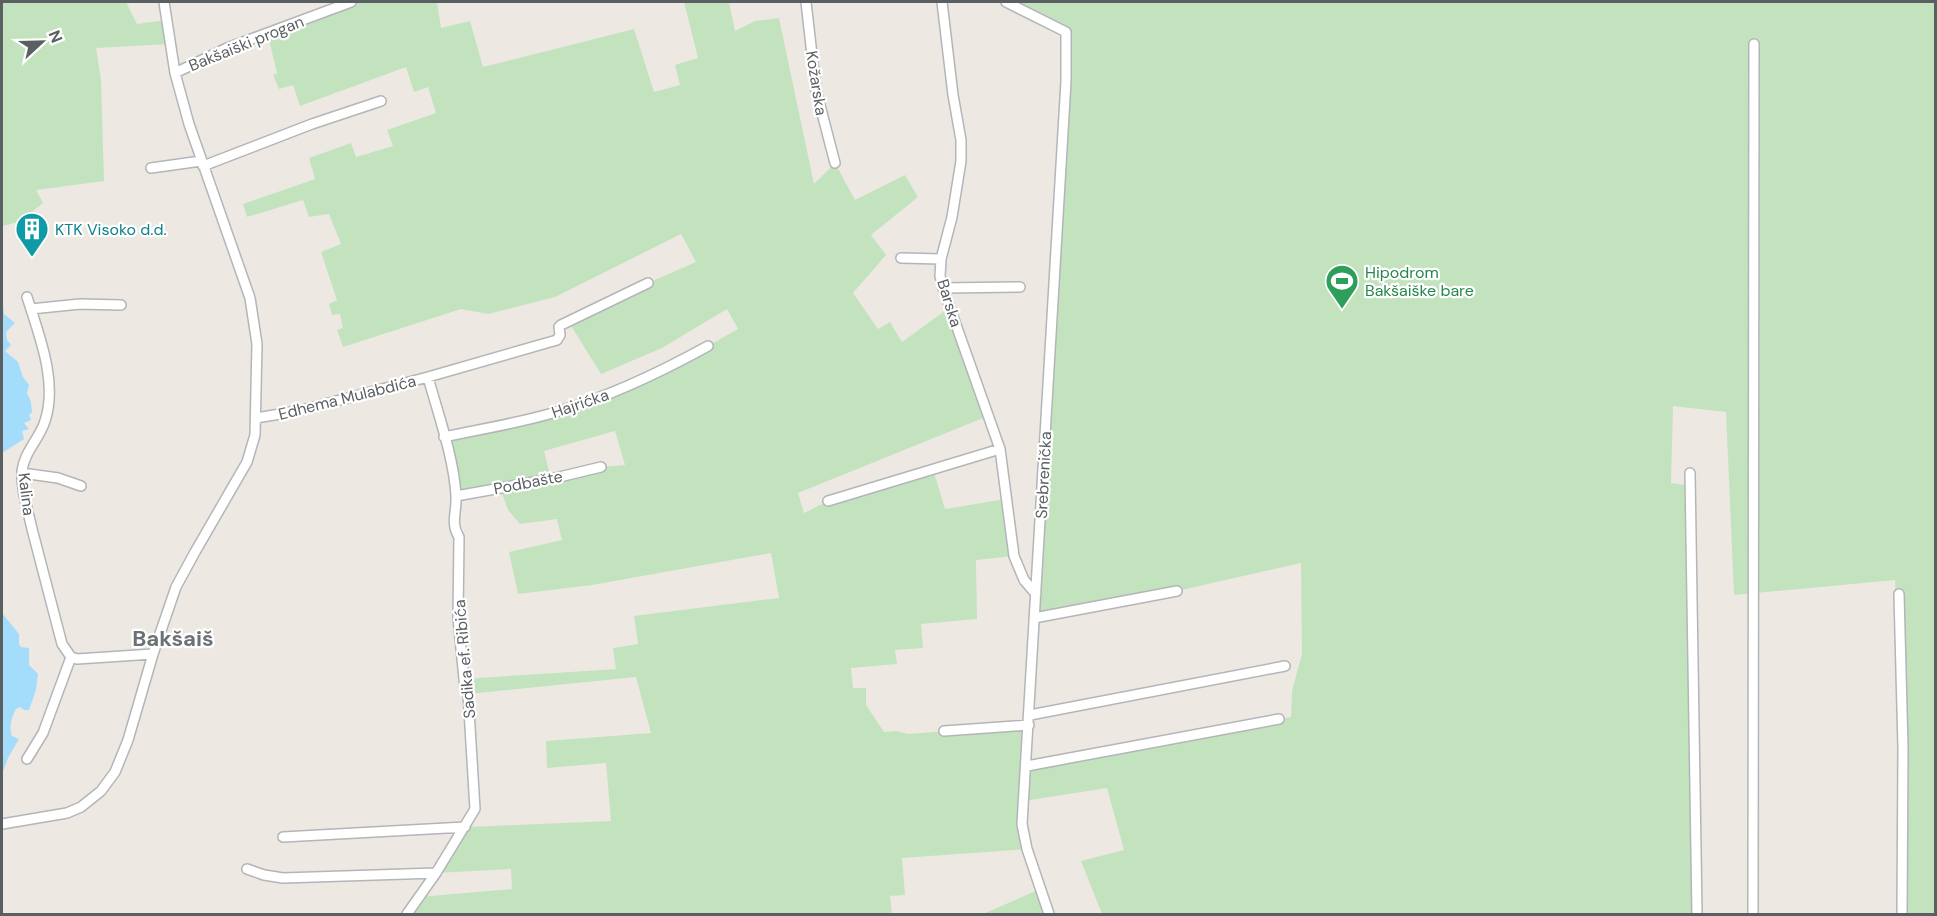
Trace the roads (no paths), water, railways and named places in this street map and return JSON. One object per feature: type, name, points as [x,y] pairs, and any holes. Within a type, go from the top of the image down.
[{"type":"street","points":[[2,824],[67,813],[81,807],[100,791],[115,772],[128,741],[153,654],[176,587],[247,462],[255,435],[257,344],[250,298],[189,124],[175,73],[164,2]]},
{"type":"street","name":"Bakšaiški progan","points":[[175,73],[227,48],[335,4],[351,2]]},
{"type":"street","name":"Kožarska","points":[[806,2],[816,90],[835,163]]},
{"type":"street","name":"Barska","points":[[942,2],[961,140],[961,161],[952,217],[941,259],[940,276],[999,449],[1014,556],[1024,580],[1036,594]]},
{"type":"street","name":"Srebrenička","points":[[1006,2],[1066,32],[1066,81],[1022,824],[1027,849],[1049,915]]},
{"type":"street","points":[[1754,44],[1754,915]]},
{"type":"street","points":[[151,168],[202,164],[381,101]]},
{"type":"street","points":[[900,258],[941,259]]},
{"type":"street","points":[[429,377],[557,340],[561,325],[648,282]]},
{"type":"street","points":[[943,288],[1020,287]]},
{"type":"street","name":"Kalina","points":[[27,297],[46,368],[50,398],[46,419],[40,435],[25,459],[22,473],[27,508],[62,644],[71,657]]},
{"type":"street","points":[[31,309],[80,304],[121,305]]},
{"type":"street","name":"Hajrićka","points":[[444,437],[535,417],[581,404],[656,375],[708,346]]},
{"type":"street","name":"Edhema Mulabdića","points":[[256,418],[298,411],[429,377],[431,387]]},
{"type":"street","name":"Sadika ef. Ribića","points":[[407,915],[475,809],[468,694],[465,689],[458,618],[459,537],[453,529],[456,496],[431,387]]},
{"type":"street","points":[[828,501],[999,449]]},
{"type":"street","name":"Podbašte","points":[[456,496],[551,479],[600,467]]},
{"type":"street","points":[[1689,472],[1697,915]]},
{"type":"street","points":[[22,473],[58,478],[81,486]]},
{"type":"street","points":[[1034,618],[1177,591]]},
{"type":"street","points":[[1899,594],[1903,748],[1902,915]]},
{"type":"street","points":[[27,759],[43,733],[71,657],[77,659],[153,654]]},
{"type":"street","points":[[1030,715],[1285,666]]},
{"type":"street","points":[[1026,766],[1279,719]]},
{"type":"street","points":[[944,731],[1029,725]]},
{"type":"street","points":[[283,837],[465,827]]},
{"type":"street","points":[[248,869],[264,875],[283,878],[436,873]]},
{"type":"water","points":[[2,295],[4,314],[15,323],[6,332],[7,340],[11,345],[5,351],[18,362],[23,377],[29,385],[27,393],[32,412],[29,415],[31,420],[24,423],[29,429],[22,431],[24,439],[2,453]]},
{"type":"water","points":[[2,613],[19,634],[21,647],[29,648],[29,665],[38,674],[36,690],[29,710],[20,707],[16,709],[13,716],[12,736],[19,739],[2,774]]},
{"type":"place","name":"KTK Visoko d.d.","points":[[32,258]]},
{"type":"place","name":"Hipodrom Bakšaiške bare","points":[[1342,310]]},
{"type":"district","name":"Bakšaiš","points":[[173,638]]}]
